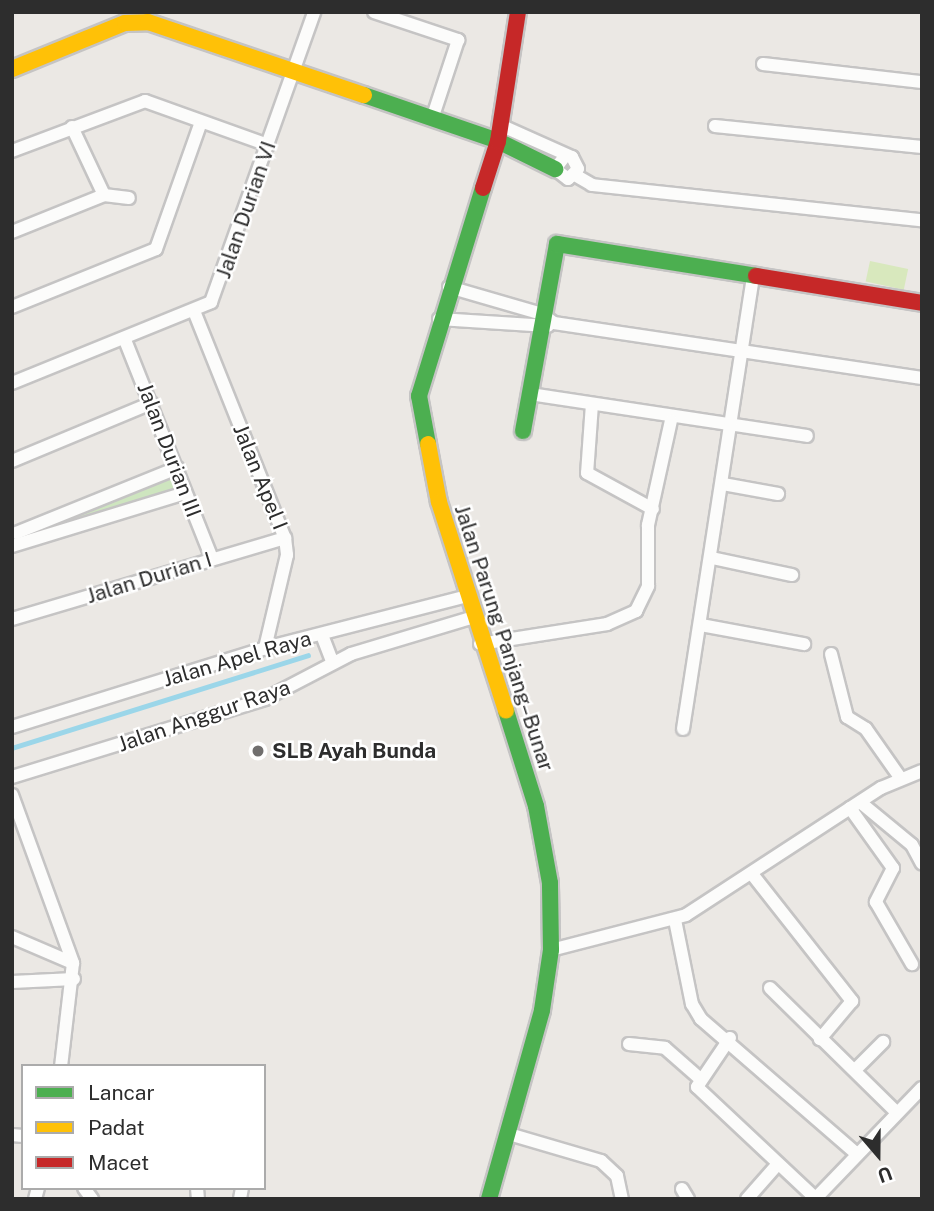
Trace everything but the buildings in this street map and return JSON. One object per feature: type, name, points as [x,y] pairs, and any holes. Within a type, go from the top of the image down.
[{"type":"main road","name":"Jalan Parung Panjang–Bunar","points":[[489,1199],[509,1134],[551,950],[548,862],[536,806],[464,597],[419,420],[439,319],[480,204],[499,133],[518,12]]},
{"type":"main road","points":[[12,69],[137,21],[432,119],[499,133],[560,163]]},
{"type":"main road","points":[[523,431],[545,322],[554,248],[562,243],[753,278],[922,303]]},
{"type":"street","name":"Jalan Durian VI","points":[[12,383],[194,311],[219,290],[314,12]]},
{"type":"street","points":[[374,12],[458,40],[432,119]]},
{"type":"street","points":[[763,64],[922,82]]},
{"type":"street","points":[[12,151],[145,101],[268,145]]},
{"type":"street","points":[[12,307],[156,248],[201,122]]},
{"type":"street","points":[[715,126],[922,147]]},
{"type":"street","points":[[72,127],[104,195]]},
{"type":"street","points":[[577,162],[575,175],[568,179],[560,163],[577,162]]},
{"type":"street","points":[[575,175],[592,185],[922,220]]},
{"type":"street","points":[[12,232],[104,195],[130,198]]},
{"type":"street","points":[[683,729],[712,558],[753,278]]},
{"type":"street","points":[[449,287],[545,322]]},
{"type":"street","name":"Jalan Apel I","points":[[194,311],[285,538],[287,555],[265,648]]},
{"type":"street","points":[[439,319],[545,322],[922,379]]},
{"type":"street","name":"Jalan Durian III","points":[[125,340],[212,559]]},
{"type":"street","points":[[530,394],[671,420],[807,436]]},
{"type":"street","points":[[12,461],[151,403]]},
{"type":"street","points":[[592,404],[587,473],[653,509]]},
{"type":"street","points":[[480,644],[625,620],[644,600],[648,586],[653,509],[671,420]]},
{"type":"street","points":[[15,537],[177,468]]},
{"type":"street","points":[[723,484],[778,494]]},
{"type":"street","points":[[15,537],[185,493]]},
{"type":"street","name":"Jalan Durian I","points":[[12,619],[285,538]]},
{"type":"street","points":[[712,558],[792,575]]},
{"type":"street","name":"Jalan Apel Raya","points":[[12,727],[265,648],[464,597]]},
{"type":"street","name":"Jalan Anggur Raya","points":[[12,777],[265,699],[333,663],[471,618]]},
{"type":"street","points":[[701,625],[804,644]]},
{"type":"street","points":[[322,635],[333,663]]},
{"type":"street","points":[[831,654],[846,717],[866,729],[899,776]]},
{"type":"street","points":[[551,950],[675,920],[752,874],[899,776],[922,771]]},
{"type":"street","points":[[12,795],[73,963],[74,979],[61,1064]]},
{"type":"street","points":[[855,805],[912,845],[922,864]]},
{"type":"street","points":[[855,805],[893,868],[876,902],[912,964]]},
{"type":"street","points":[[752,874],[852,1001],[820,1039]]},
{"type":"street","points":[[675,920],[695,1010],[730,1038],[857,1154]]},
{"type":"street","points":[[12,937],[73,963]]},
{"type":"street","points":[[12,982],[74,979]]},
{"type":"street","points":[[769,988],[897,1113]]},
{"type":"street","points":[[730,1038],[698,1077],[697,1087],[815,1199],[922,1088]]},
{"type":"street","points":[[855,1070],[883,1042]]},
{"type":"street","points":[[629,1044],[665,1048],[698,1077]]},
{"type":"street","points":[[509,1134],[601,1161],[617,1176],[622,1199]]},
{"type":"street","points":[[747,1199],[777,1165]]},
{"type":"green space","points":[[870,261],[908,269],[904,290],[866,282]]},
{"type":"green space","points":[[177,468],[185,493],[19,544],[16,533]]},
{"type":"waterway","points":[[12,748],[308,655]]},
{"type":"traffic: fast","points":[[364,95],[498,141],[555,169]]},
{"type":"traffic: fast","points":[[428,444],[419,396],[483,188]]},
{"type":"traffic: fast","points":[[523,431],[557,244],[756,276]]},
{"type":"traffic: fast","points":[[489,1199],[542,1010],[551,950],[550,883],[536,806],[506,711]]},
{"type":"traffic: slow","points":[[12,69],[125,23],[148,22],[364,95]]},
{"type":"traffic: slow","points":[[428,444],[439,502],[506,711]]},
{"type":"traffic: jam","points":[[483,188],[498,141],[518,12]]},
{"type":"traffic: jam","points":[[756,276],[922,303]]},
{"type":"place","name":"SLB Ayah Bunda","points":[[258,751]]}]
